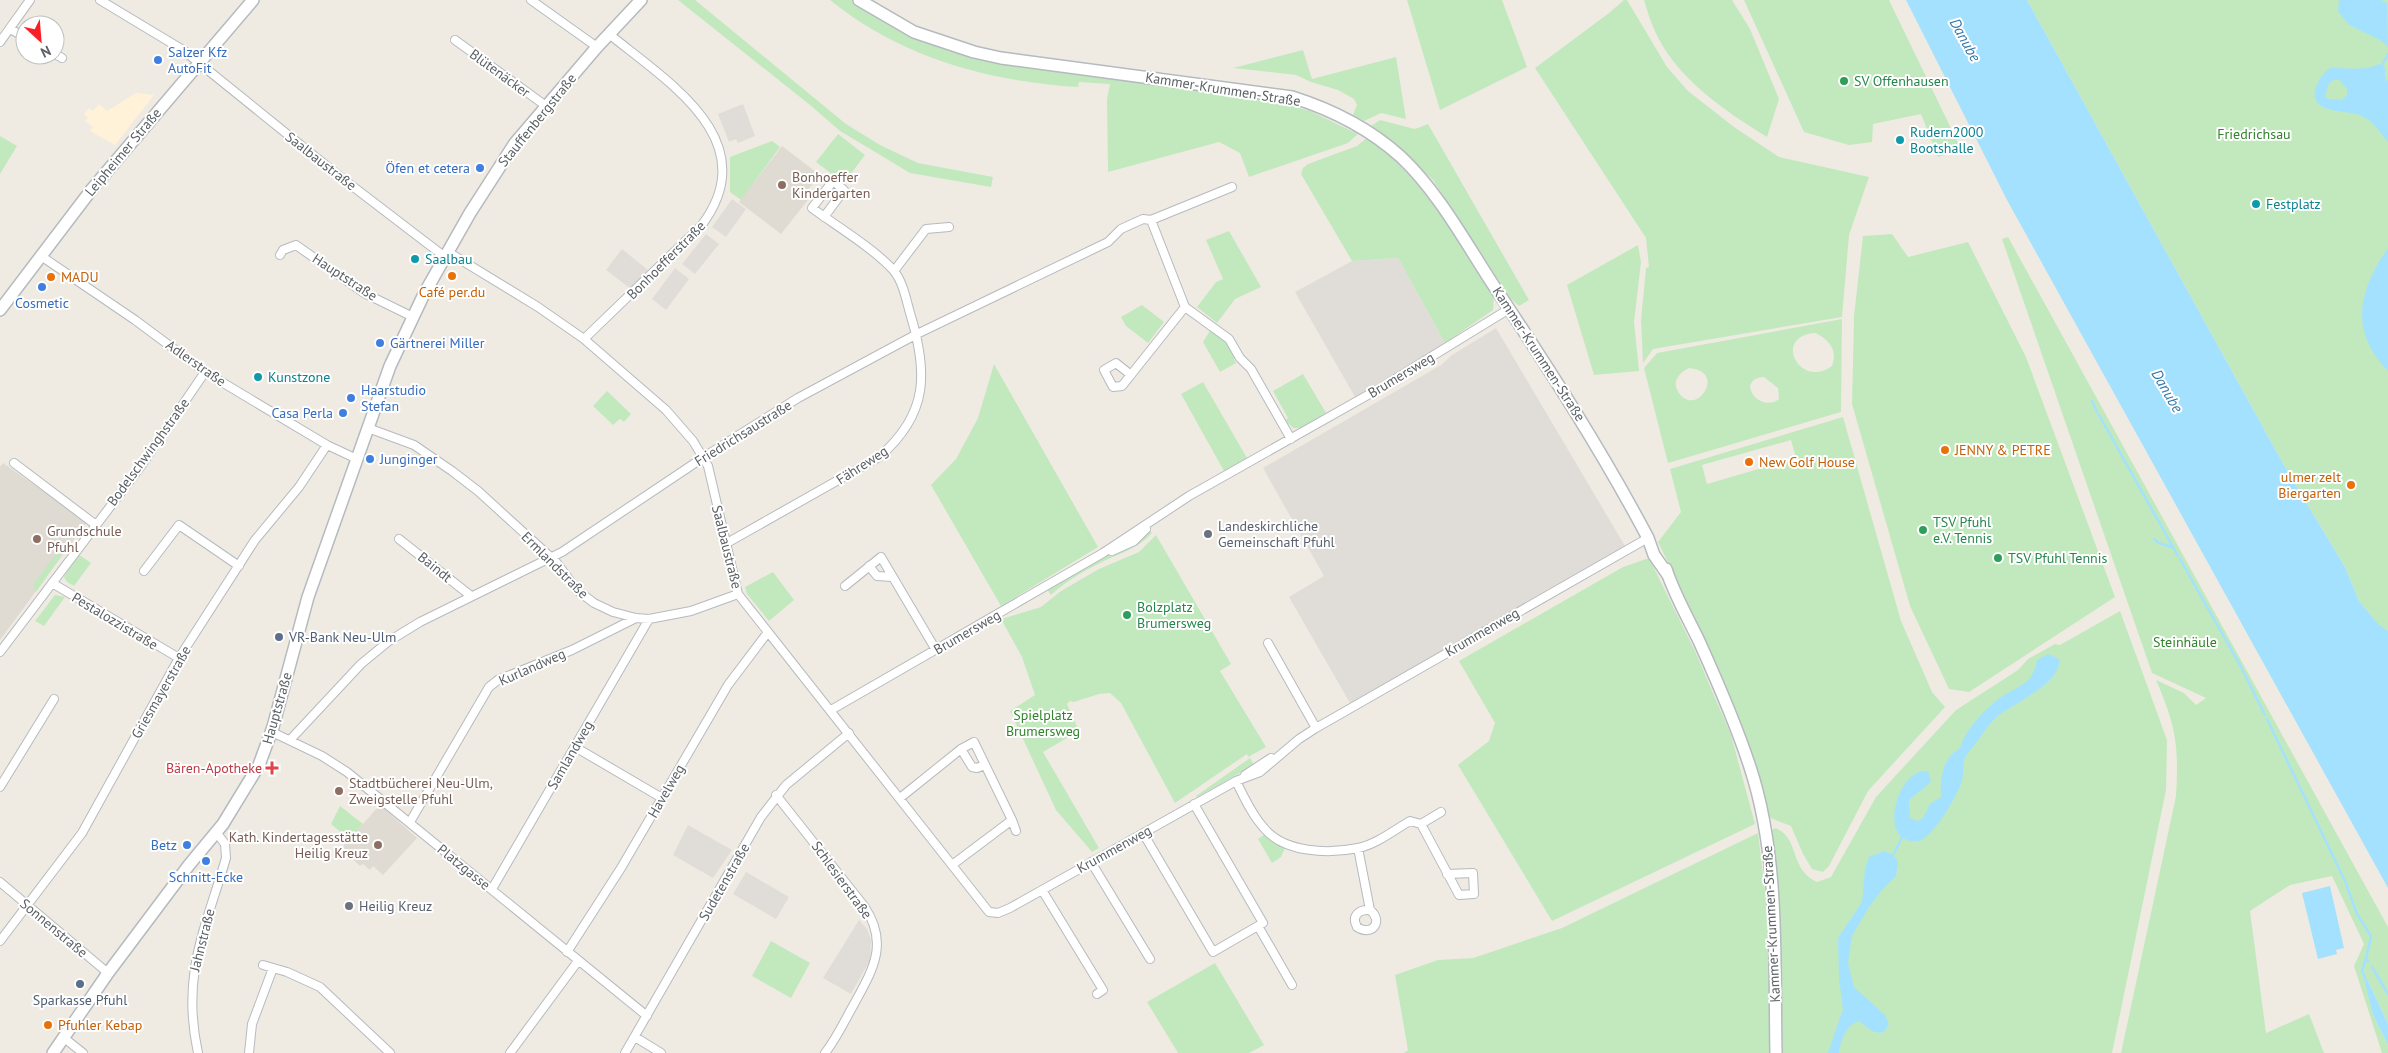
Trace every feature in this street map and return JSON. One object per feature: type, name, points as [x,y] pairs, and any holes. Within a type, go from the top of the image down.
[{"type":"street","points":[[0,42],[30,0]]},
{"type":"street","name":"Saalbaustraße","points":[[100,0],[199,62],[334,172],[447,254],[538,307],[584,339],[666,410],[704,457],[738,594],[990,912]]},
{"type":"street","name":"Leipheimer Straße","points":[[0,310],[92,189],[253,0]]},
{"type":"street","points":[[531,0],[597,47]]},
{"type":"street","name":"Stauffenbergstraße","points":[[447,254],[500,166],[546,106],[641,0]]},
{"type":"street","name":"Kammer-Krummen-Straße","points":[[859,0],[914,32],[974,52],[1054,66],[1292,97],[1319,106],[1349,120],[1390,147],[1418,175],[1450,218],[1582,420],[1648,538],[1661,552],[1668,574],[1720,686],[1751,770],[1764,825],[1772,900],[1776,1053]]},
{"type":"street","points":[[10,28],[15,31]]},
{"type":"street","name":"Bonhoefferstraße","points":[[584,339],[701,226],[714,209],[722,175],[722,154],[716,138],[702,115],[672,86],[609,34]]},
{"type":"street","name":"Blütenäcker","points":[[455,40],[546,106]]},
{"type":"street","points":[[824,217],[844,190],[833,181],[812,208],[894,271],[926,229],[949,227]]},
{"type":"street","name":"Friedrichsaustraße","points":[[290,740],[355,670],[377,651],[430,616],[551,558],[704,457],[798,398],[917,334],[1108,242],[1121,229],[1143,219],[1152,220],[1232,187]]},
{"type":"street","points":[[1152,220],[1185,307],[1229,339],[1240,358],[1251,369],[1291,439]]},
{"type":"street","name":"Hauptstraße","points":[[280,255],[283,250],[296,245],[364,293],[412,316]]},
{"type":"street","name":"Hauptstraße","points":[[53,1053],[108,973],[216,832],[251,782],[272,732],[308,597],[390,366],[412,316],[447,254]]},
{"type":"street","name":"Adlerstraße","points":[[41,256],[135,320],[205,372],[327,445],[357,459]]},
{"type":"street","name":"Fähreweg","points":[[726,543],[857,471],[895,444],[903,433],[917,405],[923,368],[917,334],[901,282],[894,271]]},
{"type":"street","points":[[1131,375],[1185,307]]},
{"type":"street","name":"Brumersweg","points":[[831,710],[1102,553],[1134,541],[1152,522],[1189,496],[1430,358],[1509,309]]},
{"type":"street","name":"Bodelschwinghstraße","points":[[0,652],[141,466],[205,372]]},
{"type":"street","name":"Ermlandstraße","points":[[368,428],[414,445],[452,471],[478,491],[551,558],[569,582],[586,598],[613,612],[649,619],[691,611],[738,594]]},
{"type":"street","name":"Griesmayerstraße","points":[[0,941],[82,833],[179,658],[255,540],[299,487],[327,445]]},
{"type":"street","points":[[14,462],[96,525]]},
{"type":"street","points":[[144,571],[179,525],[238,566]]},
{"type":"street","name":"Krummenweg","points":[[990,912],[998,913],[1010,908],[1236,781],[1257,766],[1284,752],[1316,728],[1648,538]]},
{"type":"street","name":"Baindt","points":[[399,539],[471,596]]},
{"type":"street","points":[[845,586],[881,557],[936,650]]},
{"type":"street","points":[[869,566],[877,576],[892,576]]},
{"type":"street","name":"Pestalozzistraße","points":[[52,583],[179,658]]},
{"type":"street","name":"Kurlandweg","points":[[410,822],[489,687],[498,680],[572,650],[636,618]]},
{"type":"street","name":"Samlandweg","points":[[492,889],[649,619]]},
{"type":"street","name":"Havelweg","points":[[568,952],[728,685],[768,632]]},
{"type":"street","points":[[1268,643],[1316,728]]},
{"type":"street","points":[[0,787],[54,699]]},
{"type":"street","name":"Platzgasse","points":[[272,732],[342,768],[647,1016]]},
{"type":"street","name":"Sudetenstraße","points":[[625,1053],[761,817],[776,795],[849,733]]},
{"type":"street","points":[[900,798],[961,749],[974,742],[1016,831]]},
{"type":"street","points":[[575,747],[662,798]]},
{"type":"street","points":[[961,749],[972,767],[977,768],[985,765]]},
{"type":"street","points":[[1236,781],[1264,828],[1287,846],[1326,850],[1358,848],[1372,843],[1410,821],[1421,824],[1441,812]]},
{"type":"street","name":"Schlesierstraße","points":[[776,795],[864,906],[875,927],[877,945],[875,963],[864,987],[825,1053]]},
{"type":"street","points":[[1143,833],[1213,952],[1263,923],[1194,804]]},
{"type":"street","points":[[952,865],[1012,820]]},
{"type":"street","points":[[1421,824],[1447,874]]},
{"type":"street","name":"Jahnstraße","points":[[198,1053],[192,1020],[193,974],[199,943],[226,858],[226,844],[216,832]]},
{"type":"street","points":[[1358,848],[1370,910]]},
{"type":"street","points":[[1091,862],[1150,959]]},
{"type":"street","name":"Sonnenstraße","points":[[0,882],[108,973]]},
{"type":"street","points":[[1042,890],[1103,990],[1097,994]]},
{"type":"street","points":[[1258,926],[1292,986]]},
{"type":"street","points":[[510,1053],[578,961]]},
{"type":"street","points":[[263,965],[320,987],[390,1053]]},
{"type":"street","points":[[249,1053],[252,1024],[273,968]]},
{"type":"street","points":[[64,1037],[83,1053]]},
{"type":"street","points":[[635,1037],[661,1053]]},
{"type":"shaded area","points":[[136,93],[154,95],[115,145],[90,131],[93,127],[85,121],[88,118],[84,114],[89,108],[93,111],[99,104],[107,111]]},
{"type":"shaded area","points":[[743,104],[755,136],[738,143],[736,139],[729,142],[718,114]]},
{"type":"shaded area","name":"Bonhoeffer Kindergarten","points":[[782,146],[820,175],[806,192],[811,196],[781,234],[739,202]]},
{"type":"shaded area","points":[[732,199],[746,209],[726,237],[712,227]]},
{"type":"shaded area","points":[[706,234],[719,244],[695,274],[682,264]]},
{"type":"shaded area","points":[[622,249],[648,270],[631,289],[606,270]]},
{"type":"shaded area","points":[[1398,258],[1445,343],[1355,397],[1295,292],[1352,261]]},
{"type":"shaded area","points":[[675,268],[689,279],[666,310],[652,299]]},
{"type":"shaded area","points":[[1496,328],[1625,546],[1350,703],[1289,597],[1324,576],[1263,468],[1441,365],[1452,355]]},
{"type":"shaded area","name":"Grundschule Pfuhl","points":[[3,463],[87,522],[0,640],[0,467]]},
{"type":"shaded area","name":"Kath. Kindertagesstätte Heilig Kreuz","points":[[380,805],[417,838],[383,875],[373,866],[370,870],[363,864],[360,866],[348,855],[344,859],[337,853]]},
{"type":"shaded area","points":[[688,825],[732,850],[713,878],[673,855]]},
{"type":"shaded area","points":[[746,872],[789,897],[776,919],[733,894]]},
{"type":"shaded area","points":[[859,920],[867,929],[871,940],[870,960],[851,994],[823,978]]},
{"type":"green space","points":[[678,0],[695,0],[846,124],[880,145],[918,163],[993,177],[991,187],[910,173],[840,131]]},
{"type":"green space","points":[[830,0],[851,0],[914,37],[945,49],[993,63],[1282,103],[1310,111],[1358,134],[1348,143],[1249,177],[1240,153],[1219,142],[1108,172],[1107,99],[1110,84],[1079,82],[1078,87],[1044,84],[1011,79],[947,63],[886,37]]},
{"type":"green space","points":[[1407,0],[1502,0],[1527,67],[1440,110]]},
{"type":"green space","points":[[1624,0],[1627,0],[1667,67],[1688,91],[1734,127],[1779,157],[1869,177],[1849,235],[1842,317],[1653,349],[1643,363],[1641,320],[1646,268],[1649,267],[1646,238],[1535,68]]},
{"type":"green space","points":[[1644,0],[1732,0],[1750,29],[1779,99],[1767,137],[1718,104],[1687,77],[1663,46],[1653,26]]},
{"type":"green space","name":"SV Offenhausen","points":[[1744,0],[1889,0],[1961,149],[1938,157],[1921,114],[1873,124],[1872,142],[1849,145],[1804,132]]},
{"type":"green space","name":"Friedrichsau","points":[[2027,0],[2388,0],[2388,631],[2378,625],[2359,601],[2345,567],[2286,469]]},
{"type":"green space","points":[[1303,50],[1312,79],[1396,57],[1406,119],[1381,113],[1364,121],[1353,115],[1357,105],[1354,99],[1338,90],[1311,82],[1296,75],[1233,68]]},
{"type":"green space","points":[[1380,120],[1415,129],[1428,124],[1529,300],[1519,306],[1511,299],[1433,180],[1388,138],[1371,126]]},
{"type":"green space","points":[[838,134],[865,155],[844,183],[816,162]]},
{"type":"green space","points":[[0,136],[17,146],[0,174]]},
{"type":"green space","points":[[1368,137],[1388,154],[1423,191],[1494,295],[1493,310],[1445,343],[1398,258],[1352,261],[1301,174],[1303,168],[1308,164],[1357,146]]},
{"type":"green space","points":[[772,141],[780,147],[741,200],[730,192],[730,157]]},
{"type":"green space","points":[[1229,231],[1261,287],[1235,299],[1217,323],[1197,307],[1216,282],[1223,279],[1206,240]]},
{"type":"green space","points":[[1892,234],[1908,257],[1968,242],[2026,357],[2115,597],[1969,692],[1949,689],[1910,606],[1852,404],[1854,316],[1863,236]]},
{"type":"green space","name":"Steinhäule","points":[[2008,237],[2388,927],[2388,1024],[2368,981],[2373,1015],[2388,1045],[2388,1053],[2382,1053],[2354,966],[2364,944],[2332,876],[2290,885],[2250,911],[2266,1033],[2309,1014],[2324,1053],[2121,1053],[2176,796],[2177,763],[2175,736],[2168,710],[2156,680],[2184,693],[2196,705],[2206,698],[2152,673],[2002,239]]},
{"type":"green space","points":[[1638,245],[1641,262],[1634,322],[1639,371],[1594,375],[1567,285]]},
{"type":"green space","points":[[1142,305],[1164,322],[1148,343],[1126,326],[1121,317]]},
{"type":"green space","points":[[1842,319],[1841,412],[1668,463],[1644,368],[1657,353]],"holes":[[[1816,333],[1828,342],[1834,355],[1832,366],[1820,372],[1809,371],[1801,367],[1795,359],[1793,351],[1795,342],[1803,336]],[[1689,368],[1700,371],[1706,377],[1705,391],[1700,397],[1693,400],[1686,399],[1677,389],[1677,378]],[[1764,377],[1778,388],[1779,399],[1770,403],[1757,399],[1753,395],[1750,386],[1752,381]]]},
{"type":"green space","points":[[1211,329],[1225,339],[1236,357],[1234,359],[1236,363],[1220,372],[1203,342]]},
{"type":"green space","points":[[994,364],[1098,547],[1001,606],[931,485],[956,459],[978,418]]},
{"type":"green space","points":[[1303,374],[1326,413],[1301,428],[1293,428],[1285,420],[1288,418],[1273,391]]},
{"type":"green space","points":[[1203,382],[1247,458],[1224,471],[1181,394]]},
{"type":"green space","points":[[607,391],[631,414],[624,422],[620,419],[613,425],[593,406]]},
{"type":"green space","points":[[1843,417],[1901,621],[1932,692],[1945,707],[1868,791],[1829,866],[1823,872],[1812,869],[1803,854],[1791,826],[1768,817],[1759,775],[1737,712],[1699,625],[1658,542],[1681,512],[1670,469]],"holes":[[[1791,440],[1796,458],[1707,484],[1702,465]]]},
{"type":"green space","points":[[1150,531],[1152,533],[1139,544],[1080,574],[1051,595],[1047,589],[1105,556],[1134,545]]},
{"type":"green space","name":"Spielplatz Brumersweg","points":[[1156,535],[1231,664],[1220,671],[1266,747],[1248,757],[1247,754],[1175,803],[1121,703],[1110,693],[1099,694],[1074,702],[1070,701],[1067,704],[1079,731],[1043,752],[1099,848],[1092,852],[1056,810],[1010,711],[1035,695],[1022,657],[1001,619],[1041,607],[1061,591],[1099,569],[1139,552]]},
{"type":"green space","points":[[59,554],[61,556],[36,592],[33,585],[55,555]]},
{"type":"green space","points":[[78,554],[91,563],[74,586],[67,582],[64,577]]},
{"type":"green space","points":[[1649,558],[1695,651],[1731,735],[1755,824],[1552,921],[1458,765],[1489,741],[1495,723],[1459,661],[1623,567]]},
{"type":"green space","points":[[773,572],[794,600],[769,621],[747,594],[745,587]]},
{"type":"green space","points":[[55,595],[65,597],[44,626],[35,621]]},
{"type":"green space","points":[[2120,611],[2167,740],[2166,790],[2112,1053],[1783,1053],[1777,897],[1771,831],[1775,828],[1783,832],[1792,846],[1802,870],[1808,877],[1817,882],[1831,877],[1876,797],[1956,710],[2018,670],[2028,659],[2055,644],[2060,645]]},
{"type":"green space","points":[[1250,758],[1254,765],[1196,796]]},
{"type":"green space","points":[[340,806],[363,824],[349,839],[331,824]]},
{"type":"green space","points":[[1758,833],[1766,899],[1771,1053],[1404,1053],[1408,1050],[1395,975],[1438,960],[1473,958],[1562,928]]},
{"type":"green space","points":[[1265,834],[1285,848],[1281,857],[1272,863],[1258,839]]},
{"type":"green space","points":[[771,941],[810,963],[791,998],[752,976]]},
{"type":"green space","points":[[1215,963],[1264,1045],[1249,1053],[1178,1053],[1147,1002]]},
{"type":"water","name":"Danube","points":[[1906,0],[2027,0],[2286,469],[2345,567],[2359,601],[2378,624],[2388,631],[2388,888],[2007,200]]},
{"type":"water","points":[[2339,0],[2381,0],[2387,3],[2388,47],[2380,40],[2349,25],[2338,11]]},
{"type":"water","points":[[2379,64],[2385,67],[2385,78],[2388,81],[2388,142],[2376,127],[2364,117],[2354,113],[2331,110],[2318,103],[2315,98],[2315,90],[2319,81],[2330,68],[2356,69]],"holes":[[[2339,80],[2347,89],[2347,95],[2342,100],[2329,99],[2325,96],[2329,83]]]},
{"type":"water","points":[[2388,248],[2388,371],[2367,341],[2362,311],[2370,280]]},
{"type":"water","points":[[2048,654],[2059,659],[2058,668],[2053,676],[2036,692],[2005,711],[1992,722],[1966,756],[1960,787],[1937,825],[1931,833],[1918,841],[1906,840],[1898,833],[1895,824],[1897,800],[1902,788],[1918,772],[1928,771],[1931,782],[1909,800],[1910,818],[1918,821],[1923,818],[1930,804],[1941,797],[1943,769],[1949,758],[1960,748],[1972,726],[1997,700],[2029,679],[2033,674],[2037,660]]},
{"type":"water","points":[[1884,851],[1893,855],[1898,862],[1896,876],[1869,907],[1852,936],[1848,963],[1854,987],[1885,1015],[1889,1024],[1884,1032],[1880,1033],[1870,1030],[1859,1021],[1854,1023],[1847,1029],[1839,1053],[1828,1053],[1843,1009],[1839,978],[1838,938],[1862,902],[1865,869],[1869,857]]},
{"type":"water","points":[[2330,886],[2344,948],[2336,950],[2337,954],[2318,959],[2302,893]]},
{"type":"water","points":[[2368,981],[2388,1024],[2388,1045],[2373,1015],[2365,982]]},
{"type":"waterway","points":[[2382,65],[2388,54]]},
{"type":"waterway","points":[[2092,401],[2097,412]]},
{"type":"waterway","points":[[2099,415],[2178,556]]},
{"type":"waterway","points":[[2154,539],[2159,543],[2172,547]]},
{"type":"waterway","points":[[2180,559],[2241,667],[2265,715]]},
{"type":"waterway","points":[[2267,719],[2345,881],[2357,914],[2371,936],[2366,959],[2368,961]]},
{"type":"waterway","points":[[1893,855],[1903,836]]},
{"type":"waterway","points":[[2366,959],[2362,971],[2368,985]]},
{"type":"waterway","points":[[2372,967],[2388,994]]},
{"type":"place","name":"Salzer Kfz AutoFit","points":[[158,60]]},
{"type":"place","name":"SV Offenhausen","points":[[1844,81]]},
{"type":"place","name":"Rudern2000 Bootshalle","points":[[1900,140]]},
{"type":"place","name":"Öfen et cetera","points":[[480,168]]},
{"type":"place","name":"Bonhoeffer Kindergarten","points":[[782,185]]},
{"type":"place","name":"Festplatz","points":[[2256,204]]},
{"type":"place","name":"Saalbau","points":[[415,259]]},
{"type":"place","name":"Café per.du","points":[[452,276]]},
{"type":"place","name":"MADU","points":[[51,277]]},
{"type":"place","name":"Cosmetic","points":[[42,287]]},
{"type":"place","name":"Gärtnerei Miller","points":[[380,343]]},
{"type":"place","name":"Kunstzone","points":[[258,377]]},
{"type":"place","name":"Haarstudio Stefan","points":[[351,398]]},
{"type":"place","name":"Casa Perla","points":[[343,413]]},
{"type":"place","name":"JENNY & PETRE","points":[[1945,450]]},
{"type":"place","name":"Junginger","points":[[370,459]]},
{"type":"place","name":"New Golf House","points":[[1749,462]]},
{"type":"place","name":"ulmer zelt Biergarten","points":[[2351,485]]},
{"type":"place","name":"TSV Pfuhl e.V. Tennis","points":[[1923,530]]},
{"type":"place","name":"Landeskirchliche Gemeinschaft Pfuhl","points":[[1208,534]]},
{"type":"place","name":"Grundschule Pfuhl","points":[[37,539]]},
{"type":"place","name":"TSV Pfuhl Tennis","points":[[1998,558]]},
{"type":"place","name":"Bolzplatz Brumersweg","points":[[1127,615]]},
{"type":"place","name":"VR-Bank Neu-Ulm","points":[[279,637]]},
{"type":"place","name":"Bären-Apotheke","points":[[272,768]]},
{"type":"place","name":"Stadtbücherei Neu-Ulm, Zweigstelle Pfuhl","points":[[339,791]]},
{"type":"place","name":"Betz","points":[[187,845]]},
{"type":"place","name":"Kath. Kindertagesstätte Heilig Kreuz","points":[[378,845]]},
{"type":"place","name":"Schnitt-Ecke","points":[[206,861]]},
{"type":"place","name":"Heilig Kreuz","points":[[349,906]]},
{"type":"place","name":"Sparkasse Pfuhl","points":[[80,984]]},
{"type":"place","name":"Pfuhler Kebap","points":[[48,1025]]}]
